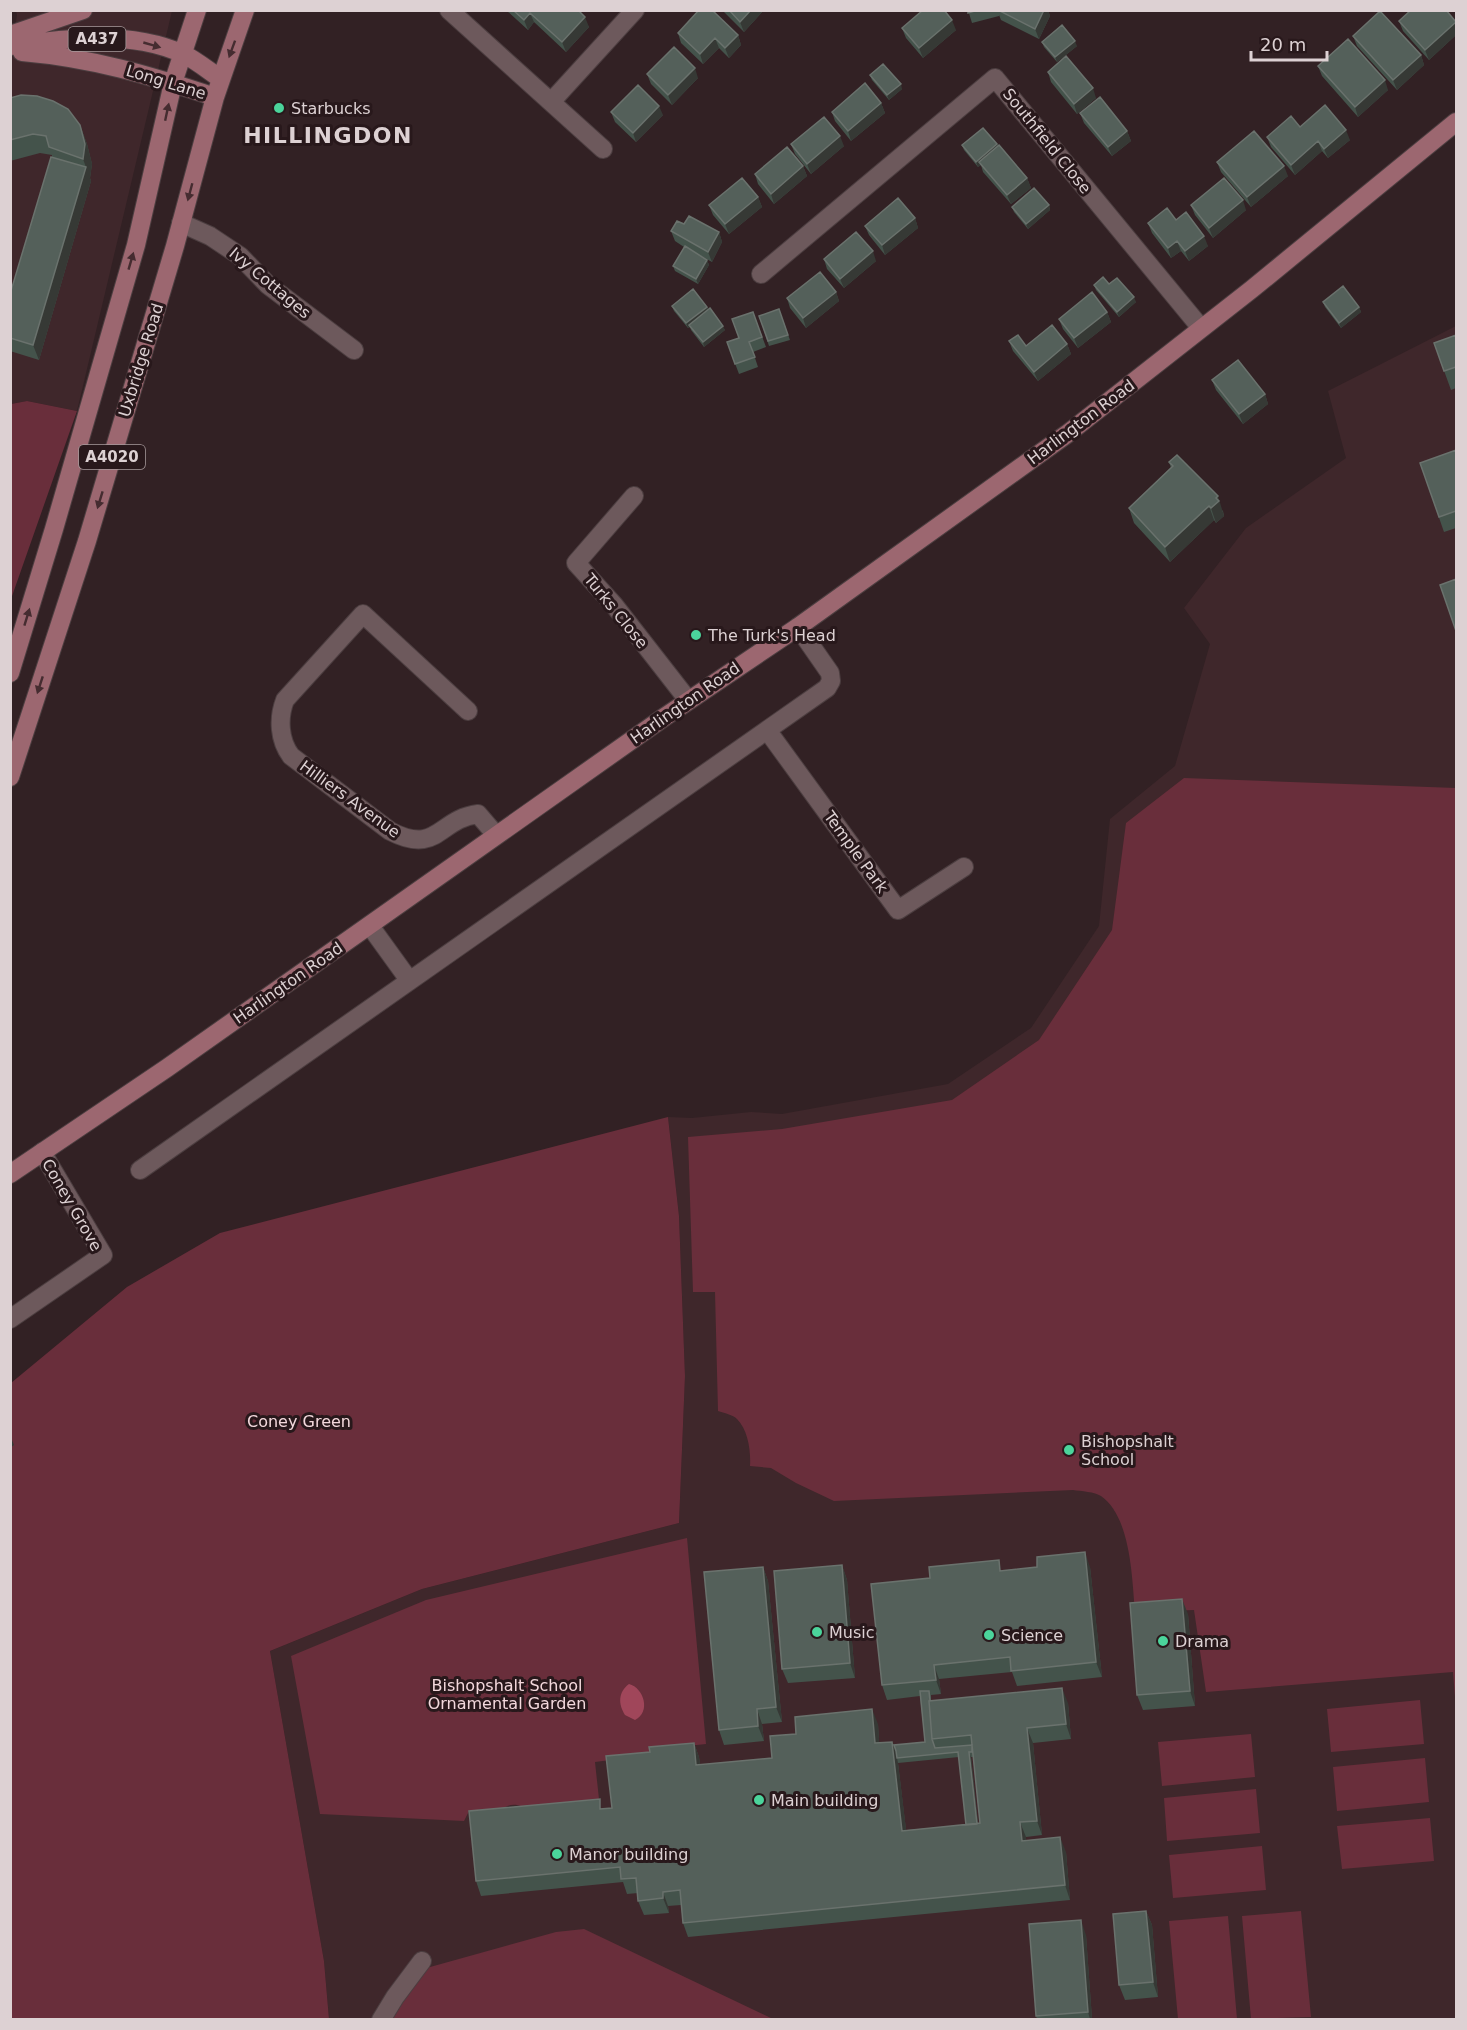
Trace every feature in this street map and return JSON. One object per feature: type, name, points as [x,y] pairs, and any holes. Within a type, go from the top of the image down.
[{"type":"main road","name":"A437","points":[[10,35],[83,10]]},
{"type":"main road","name":"A4020","points":[[10,674],[136,244],[173,83],[197,10]]},
{"type":"main road","name":"Uxbridge Road","points":[[10,777],[87,542],[181,224],[215,97],[245,10]]},
{"type":"main road","name":"Long Lane","points":[[10,49],[81,38],[140,41],[183,54],[221,79]]},
{"type":"main road","name":"Long Lane","points":[[10,49],[103,63],[215,97]]},
{"type":"main road","name":"Harlington Road","points":[[10,1174],[167,1068],[688,700],[798,627],[1067,434],[1456,122]]},
{"type":"street","points":[[449,10],[603,149]]},
{"type":"street","points":[[551,102],[635,10]]},
{"type":"street","name":"Southfield Close","points":[[761,274],[995,78],[1201,328]]},
{"type":"street","name":"Ivy Cottages","points":[[181,224],[210,236],[240,256],[268,285],[354,350]]},
{"type":"street","name":"Turks Close","points":[[634,496],[576,562],[614,605],[688,700]]},
{"type":"street","name":"Hilliers Avenue","points":[[468,711],[363,614],[285,700],[282,707],[281,730],[283,741],[291,756],[390,831],[402,837],[425,840],[458,819],[478,814],[496,835]]},
{"type":"street","points":[[140,1170],[827,688],[831,681],[830,673],[798,627]]},
{"type":"street","name":"Temple Park","points":[[767,730],[898,910],[964,867]]},
{"type":"street","points":[[370,926],[409,980]]},
{"type":"street","name":"Coney Grove","points":[[10,1318],[103,1255],[42,1152]]},
{"type":"street","points":[[381,2019],[395,1996],[422,1961]]},
{"type":"shaded area","points":[[16,11],[172,11],[77,411],[27,401],[11,404],[10,60]]},
{"type":"shaded area","name":"Bishopshalt School","points":[[1456,326],[1456,2019],[329,2019],[324,1961],[270,1651],[422,1589],[679,1523],[685,1376],[679,1216],[668,1117],[692,1118],[751,1112],[782,1114],[948,1084],[1031,1028],[1099,926],[1110,819],[1175,766],[1210,644],[1184,608],[1246,528],[1346,458],[1328,391]]},
{"type":"shaded area","points":[[629,1684],[639,1690],[644,1700],[643,1712],[635,1720],[625,1715],[620,1702],[621,1694]]},
{"type":"green space","points":[[27,401],[77,411],[11,599],[11,404]]},
{"type":"green space","points":[[1184,778],[1456,788],[1456,1710],[1453,1672],[1206,1692],[1194,1610],[1135,1612],[1131,1566],[1124,1533],[1119,1518],[1101,1496],[1073,1490],[834,1501],[771,1468],[750,1466],[748,1441],[744,1429],[733,1416],[718,1411],[715,1292],[693,1292],[688,1137],[782,1129],[952,1100],[1039,1040],[1112,930],[1126,823]]},
{"type":"green space","name":"Coney Green","points":[[668,1117],[679,1216],[685,1376],[679,1523],[422,1589],[270,1651],[324,1961],[329,2019],[11,2020],[11,1383],[127,1287],[220,1233]]},
{"type":"green space","name":"Bishopshalt School Ornamental Garden","points":[[687,1538],[706,1744],[660,1749],[657,1754],[595,1762],[599,1799],[524,1807],[510,1805],[492,1812],[486,1809],[469,1811],[464,1821],[320,1814],[291,1656],[426,1600]]},
{"type":"green space","points":[[1420,1700],[1424,1744],[1331,1752],[1327,1709]]},
{"type":"green space","points":[[1251,1734],[1255,1777],[1162,1786],[1158,1742]]},
{"type":"green space","points":[[1425,1758],[1429,1802],[1337,1811],[1333,1767]]},
{"type":"green space","points":[[1256,1789],[1260,1833],[1167,1841],[1164,1798]]},
{"type":"green space","points":[[1430,1818],[1434,1861],[1342,1869],[1337,1826]]},
{"type":"green space","points":[[1262,1846],[1266,1890],[1173,1898],[1169,1855]]},
{"type":"green space","points":[[1301,1911],[1311,2017],[1251,2019],[1242,1916]]},
{"type":"green space","points":[[1228,1916],[1237,2019],[1178,2019],[1169,1921]]},
{"type":"green space","points":[[584,1929],[773,2019],[392,2020],[423,1969],[556,1932]]},
{"type":"building","points":[[513,10],[578,10],[585,17],[562,42],[530,13],[524,20]]},
{"type":"building","points":[[699,10],[712,10],[738,35],[725,48],[715,38],[700,54],[678,33]]},
{"type":"building","points":[[729,10],[751,10],[740,22]]},
{"type":"building","points":[[923,10],[944,10],[952,20],[919,48],[902,28]]},
{"type":"building","points":[[998,10],[1044,10],[1035,29]]},
{"type":"building","points":[[1411,10],[1446,10],[1456,22],[1425,50],[1399,21]]},
{"type":"building","points":[[1380,11],[1421,55],[1393,80],[1353,36]]},
{"type":"building","points":[[1062,25],[1075,41],[1055,57],[1042,42]]},
{"type":"building","points":[[1348,39],[1385,80],[1355,107],[1318,66]]},
{"type":"building","points":[[674,47],[695,68],[668,95],[647,74]]},
{"type":"building","points":[[1066,56],[1093,88],[1074,104],[1048,72]]},
{"type":"building","points":[[883,64],[901,84],[887,95],[870,75]]},
{"type":"building","points":[[865,83],[881,103],[848,131],[832,112]]},
{"type":"building","points":[[638,85],[659,106],[633,133],[611,112]]},
{"type":"building","points":[[21,95],[37,96],[68,109],[80,125],[85,144],[83,159],[49,147],[46,136],[33,134],[10,140],[10,98]]},
{"type":"building","points":[[1100,97],[1127,131],[1108,147],[1080,113]]},
{"type":"building","points":[[1325,105],[1346,130],[1324,149],[1318,141],[1291,165],[1267,137],[1291,116],[1300,127]]},
{"type":"building","points":[[824,117],[840,136],[807,164],[791,144]]},
{"type":"building","points":[[983,128],[997,144],[976,162],[962,145]]},
{"type":"building","points":[[1254,131],[1284,166],[1247,197],[1217,162]]},
{"type":"building","points":[[999,145],[1027,178],[1007,195],[979,162]]},
{"type":"building","points":[[787,147],[803,166],[771,194],[755,174]]},
{"type":"building","points":[[51,157],[86,167],[33,345],[10,338],[10,294]]},
{"type":"building","points":[[742,178],[758,197],[725,224],[709,205]]},
{"type":"building","points":[[1224,178],[1243,200],[1209,228],[1191,205]]},
{"type":"building","points":[[1034,188],[1049,205],[1026,224],[1012,207]]},
{"type":"building","points":[[898,198],[915,218],[882,245],[865,226]]},
{"type":"building","points":[[1167,208],[1176,220],[1186,212],[1204,236],[1185,251],[1177,241],[1168,248],[1148,223]]},
{"type":"building","points":[[689,216],[719,232],[708,252],[671,231],[677,221],[684,224]]},
{"type":"building","points":[[856,232],[873,251],[840,279],[824,259]]},
{"type":"building","points":[[685,246],[707,260],[696,279],[673,266]]},
{"type":"building","points":[[820,272],[836,292],[803,318],[787,298]]},
{"type":"building","points":[[1103,277],[1109,284],[1117,278],[1134,297],[1117,312],[1094,285]]},
{"type":"building","points":[[1343,286],[1359,307],[1339,323],[1323,302]]},
{"type":"building","points":[[693,289],[707,307],[686,323],[672,306]]},
{"type":"building","points":[[1092,292],[1107,312],[1074,338],[1059,319]]},
{"type":"building","points":[[710,308],[723,326],[703,342],[689,325]]},
{"type":"building","points":[[779,309],[788,335],[768,341],[759,316]]},
{"type":"building","points":[[753,312],[762,337],[749,342],[755,357],[735,364],[727,342],[739,338],[732,319]]},
{"type":"building","points":[[1052,325],[1067,344],[1034,372],[1009,341],[1018,335],[1026,346]]},
{"type":"building","points":[[1456,335],[1456,367],[1444,371],[1434,343]]},
{"type":"building","points":[[1238,360],[1265,394],[1239,414],[1212,380]]},
{"type":"building","points":[[1456,450],[1456,511],[1439,517],[1420,463]]},
{"type":"building","points":[[1177,455],[1218,496],[1216,498],[1219,501],[1211,508],[1209,506],[1165,547],[1129,508],[1173,466],[1169,462]]},
{"type":"building","points":[[1456,579],[1456,631],[1440,585]]},
{"type":"building","name":"Science","points":[[1085,1552],[1096,1662],[1011,1671],[1010,1657],[934,1665],[936,1680],[882,1685],[871,1584],[930,1578],[929,1567],[999,1560],[1000,1571],[1037,1567],[1037,1557]]},
{"type":"building","name":"Music","points":[[842,1565],[850,1663],[782,1669],[774,1571]]},
{"type":"building","points":[[763,1567],[776,1707],[757,1709],[758,1726],[719,1730],[704,1572]]},
{"type":"building","name":"Drama","points":[[1182,1599],[1190,1691],[1137,1695],[1130,1603]]},
{"type":"building","name":"Main building","points":[[1062,1688],[1066,1724],[1027,1728],[1037,1821],[1020,1822],[1022,1841],[1060,1837],[1065,1885],[683,1923],[680,1890],[663,1892],[663,1898],[638,1901],[636,1878],[621,1879],[620,1867],[476,1881],[469,1811],[600,1799],[600,1809],[612,1808],[606,1756],[650,1752],[649,1747],[694,1743],[696,1765],[772,1758],[770,1736],[796,1734],[795,1717],[872,1709],[875,1743],[892,1742],[902,1831],[980,1823],[971,1735],[932,1739],[929,1701]]},
{"type":"building","points":[[920,1691],[929,1691],[932,1739],[935,1748],[972,1745],[972,1752],[969,1752],[977,1824],[966,1825],[958,1752],[897,1758],[894,1745],[925,1742]]},
{"type":"building","points":[[1146,1911],[1153,1982],[1119,1985],[1113,1914]]},
{"type":"building","points":[[1081,1920],[1088,2012],[1036,2016],[1029,1924]]},
{"type":"place","name":"Starbucks","points":[[279,108]]},
{"type":"place","name":"The Turk's Head","points":[[696,635]]},
{"type":"place","name":"Bishopshalt School","points":[[1069,1450]]},
{"type":"place","name":"Music","points":[[817,1632]]},
{"type":"place","name":"Science","points":[[989,1635]]},
{"type":"place","name":"Drama","points":[[1163,1641]]},
{"type":"place","name":"Main building","points":[[759,1800]]},
{"type":"place","name":"Manor building","points":[[557,1854]]},
{"type":"district","name":"HILLINGDON","points":[[328,135]]}]
